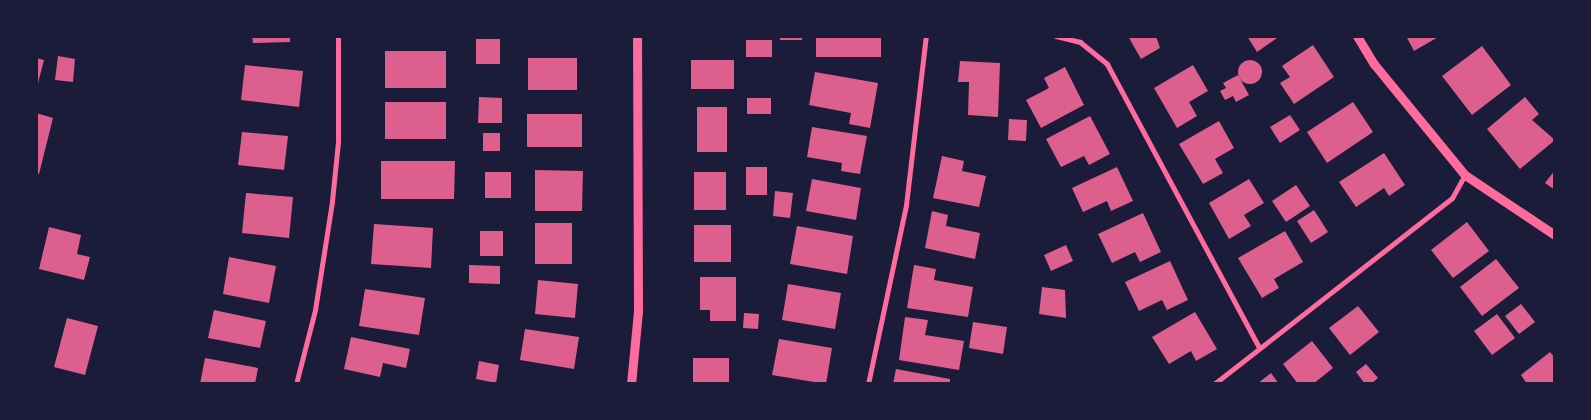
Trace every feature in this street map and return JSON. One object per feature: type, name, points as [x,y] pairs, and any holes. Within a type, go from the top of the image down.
[{"type":"street","points":[[296,384],[315,310],[332,201],[338,142],[338,36]]},
{"type":"street","points":[[631,384],[638,311],[637,36]]},
{"type":"street","points":[[868,384],[906,205],[926,36]]},
{"type":"street","points":[[1056,36],[1080,42],[1107,64],[1259,348]]},
{"type":"street","points":[[1357,36],[1374,64],[1465,175],[1555,235]]},
{"type":"street","points":[[1214,384],[1452,198],[1465,175]]},
{"type":"building","points":[[252,36],[290,36],[290,42],[253,43]]},
{"type":"building","points":[[386,36],[446,36],[446,38],[386,38]]},
{"type":"building","points":[[780,36],[802,36],[802,40],[780,40]]},
{"type":"building","points":[[816,36],[881,36],[881,57],[816,57]]},
{"type":"building","points":[[1128,36],[1156,36],[1160,48],[1141,59]]},
{"type":"building","points":[[1247,36],[1280,36],[1257,52]]},
{"type":"building","points":[[1406,36],[1440,36],[1414,51]]},
{"type":"building","points":[[476,39],[500,39],[500,64],[476,64]]},
{"type":"building","points":[[746,40],[772,40],[772,57],[746,57]]},
{"type":"building","points":[[1313,45],[1334,77],[1294,104],[1280,83],[1290,77],[1282,66]]},
{"type":"building","points":[[1482,46],[1511,85],[1472,115],[1442,76]]},
{"type":"building","points":[[385,51],[446,51],[446,88],[385,88]]},
{"type":"building","points":[[58,56],[75,59],[73,82],[55,80]]},
{"type":"building","points":[[36,58],[44,60],[37,87],[36,87]]},
{"type":"building","points":[[528,58],[577,58],[577,90],[528,90]]},
{"type":"building","points":[[691,60],[734,60],[734,89],[691,89]]},
{"type":"building","points":[[1250,60],[1258,64],[1262,72],[1258,80],[1250,84],[1242,80],[1238,72],[1242,64]]},
{"type":"building","points":[[960,61],[1000,63],[998,117],[968,115],[969,82],[958,82]]},
{"type":"building","points":[[245,65],[303,71],[299,107],[241,100]]},
{"type":"building","points":[[1193,65],[1208,91],[1189,102],[1197,116],[1177,128],[1154,88]]},
{"type":"building","points":[[1065,67],[1084,105],[1041,128],[1026,100],[1049,88],[1044,78]]},
{"type":"building","points":[[815,72],[878,83],[870,128],[849,124],[851,113],[809,105]]},
{"type":"building","points":[[1238,75],[1249,95],[1236,102],[1233,96],[1225,100],[1220,91],[1226,88],[1223,83]]},
{"type":"building","points":[[479,97],[502,98],[502,123],[478,123]]},
{"type":"building","points":[[1525,97],[1539,114],[1532,120],[1555,140],[1520,169],[1487,129]]},
{"type":"building","points":[[747,98],[771,98],[771,114],[747,114]]},
{"type":"building","points":[[385,102],[446,102],[446,139],[385,139]]},
{"type":"building","points":[[1353,102],[1373,132],[1327,163],[1307,132]]},
{"type":"building","points":[[697,107],[727,107],[727,152],[697,152]]},
{"type":"building","points":[[36,113],[53,118],[39,174],[36,174]]},
{"type":"building","points":[[527,114],[582,114],[582,147],[527,147]]},
{"type":"building","points":[[1290,115],[1300,130],[1280,143],[1270,127]]},
{"type":"building","points":[[1090,116],[1110,154],[1089,165],[1084,156],[1061,167],[1046,139]]},
{"type":"building","points":[[1009,119],[1027,120],[1026,141],[1008,140]]},
{"type":"building","points":[[1219,121],[1234,148],[1215,159],[1223,173],[1203,184],[1179,144]]},
{"type":"building","points":[[812,127],[867,136],[860,174],[841,171],[842,163],[807,157]]},
{"type":"building","points":[[242,132],[288,136],[284,170],[238,165]]},
{"type":"building","points":[[483,133],[500,133],[500,151],[483,151]]},
{"type":"building","points":[[1384,153],[1405,185],[1389,196],[1384,188],[1356,207],[1339,182]]},
{"type":"building","points":[[942,156],[964,161],[962,171],[986,176],[979,207],[933,198]]},
{"type":"building","points":[[381,161],[455,161],[454,199],[381,199]]},
{"type":"building","points":[[746,167],[767,167],[767,195],[746,195]]},
{"type":"building","points":[[1117,167],[1133,201],[1111,211],[1107,201],[1083,212],[1072,188]]},
{"type":"building","points":[[535,170],[583,171],[582,211],[535,211]]},
{"type":"building","points":[[1555,170],[1555,190],[1545,183]]},
{"type":"building","points":[[485,172],[511,172],[511,198],[485,198]]},
{"type":"building","points":[[694,172],[726,172],[726,210],[694,210]]},
{"type":"building","points":[[812,179],[861,188],[856,220],[806,211]]},
{"type":"building","points":[[1249,179],[1264,203],[1244,215],[1251,226],[1229,239],[1209,203]]},
{"type":"building","points":[[1296,185],[1310,206],[1286,222],[1272,201]]},
{"type":"building","points":[[775,191],[793,193],[790,218],[773,216]]},
{"type":"building","points":[[246,193],[293,197],[289,238],[242,233]]},
{"type":"building","points":[[1314,210],[1328,232],[1311,243],[1297,221]]},
{"type":"building","points":[[932,211],[948,215],[946,226],[980,233],[975,259],[925,248]]},
{"type":"building","points":[[1143,213],[1161,252],[1140,262],[1135,252],[1112,263],[1098,234]]},
{"type":"building","points":[[1467,222],[1489,251],[1453,278],[1431,250]]},
{"type":"building","points":[[535,223],[572,223],[572,264],[535,264]]},
{"type":"building","points":[[374,224],[433,228],[431,268],[371,264]]},
{"type":"building","points":[[694,225],[731,225],[731,262],[694,262]]},
{"type":"building","points":[[797,226],[853,236],[847,274],[790,264]]},
{"type":"building","points":[[49,227],[81,235],[77,254],[90,257],[84,280],[39,269]]},
{"type":"building","points":[[480,231],[503,231],[503,256],[480,256]]},
{"type":"building","points":[[1285,231],[1303,262],[1274,279],[1279,288],[1262,298],[1238,258]]},
{"type":"building","points":[[1066,245],[1073,261],[1051,271],[1044,255]]},
{"type":"building","points":[[229,257],[276,266],[269,303],[223,294]]},
{"type":"building","points":[[1496,259],[1519,288],[1482,316],[1460,287]]},
{"type":"building","points":[[1170,261],[1188,300],[1167,310],[1162,300],[1139,311],[1125,282]]},
{"type":"building","points":[[469,265],[500,266],[500,284],[469,283]]},
{"type":"building","points":[[914,265],[936,269],[934,280],[973,287],[968,317],[907,308]]},
{"type":"building","points":[[700,277],[736,277],[736,321],[710,321],[710,310],[700,310]]},
{"type":"building","points":[[538,280],[578,284],[575,318],[535,314]]},
{"type":"building","points":[[788,284],[841,293],[835,329],[782,320]]},
{"type":"building","points":[[1042,287],[1065,290],[1066,318],[1039,314]]},
{"type":"building","points":[[365,289],[425,298],[419,335],[359,326]]},
{"type":"building","points":[[1521,304],[1535,322],[1519,334],[1505,316]]},
{"type":"building","points":[[1358,306],[1379,332],[1350,355],[1329,328]]},
{"type":"building","points":[[214,310],[266,321],[260,348],[208,338]]},
{"type":"building","points":[[1195,312],[1217,349],[1196,361],[1191,351],[1169,364],[1152,337]]},
{"type":"building","points":[[744,313],[759,314],[758,329],[743,328]]},
{"type":"building","points":[[1497,314],[1515,338],[1492,355],[1474,331]]},
{"type":"building","points":[[905,317],[928,320],[925,335],[964,341],[959,370],[899,360]]},
{"type":"building","points":[[67,318],[98,326],[85,375],[54,367]]},
{"type":"building","points":[[973,322],[1007,327],[1003,354],[969,348]]},
{"type":"building","points":[[525,329],[579,337],[574,369],[520,360]]},
{"type":"building","points":[[351,337],[410,349],[406,368],[383,363],[380,377],[344,369]]},
{"type":"building","points":[[779,339],[832,348],[826,384],[772,375]]},
{"type":"building","points":[[1312,341],[1333,368],[1313,384],[1298,384],[1283,364]]},
{"type":"building","points":[[1550,352],[1555,358],[1555,384],[1527,384],[1521,375]]},
{"type":"building","points":[[205,358],[258,368],[255,384],[200,384]]},
{"type":"building","points":[[693,358],[729,358],[729,384],[693,384]]},
{"type":"building","points":[[479,361],[499,365],[496,383],[476,379]]},
{"type":"building","points":[[1366,364],[1378,378],[1371,384],[1365,384],[1356,372]]},
{"type":"building","points":[[896,369],[950,379],[950,384],[893,384]]},
{"type":"building","points":[[1271,373],[1279,384],[1257,384]]}]
